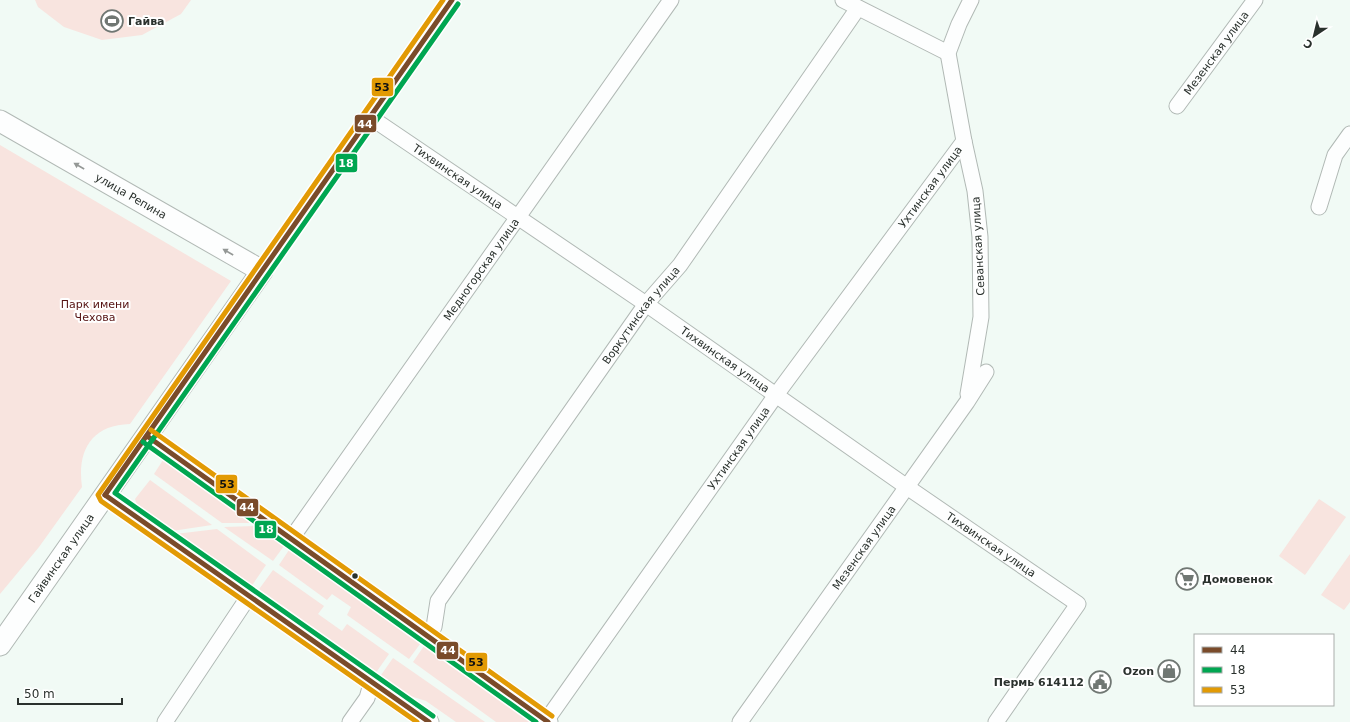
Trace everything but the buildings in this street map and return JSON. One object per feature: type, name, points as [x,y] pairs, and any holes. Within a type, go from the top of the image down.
[{"type":"main road","name":"улица Репина","points":[[0,121],[262,271]]},
{"type":"main road","name":"Гайвинская улица","points":[[0,645],[262,271]]},
{"type":"street","name":"Гайвинская улица","points":[[262,271],[452,0]]},
{"type":"street","name":"Медногорская улица","points":[[291,539],[517,217],[672,0]]},
{"type":"street","points":[[843,0],[948,53],[959,24],[972,0]]},
{"type":"street","name":"Мезенская улица","points":[[1177,106],[1255,0]]},
{"type":"street","name":"Воркутинская улица","points":[[434,627],[438,601],[646,304],[680,265],[858,8]]},
{"type":"street","name":"Севанская улица","points":[[948,53],[975,191],[980,237],[981,317],[967,402]]},
{"type":"street","name":"Тихвинская улица","points":[[370,117],[646,304],[907,487],[1078,604],[996,722]]},
{"type":"street","points":[[1319,207],[1335,156],[1350,134]]},
{"type":"street","name":"Ухтинская улица","points":[[547,721],[776,395],[964,141]]},
{"type":"street","name":"Мезенская улица","points":[[740,722],[967,402],[986,372]]},
{"type":"street","points":[[146,436],[547,721]]},
{"type":"street","points":[[105,495],[429,722]]},
{"type":"street","points":[[165,722],[249,596]]},
{"type":"street","points":[[350,722],[367,698],[369,691]]},
{"type":"green space","name":"Гайва","points":[[35,0],[191,0],[181,14],[142,35],[102,40],[64,27],[38,7]]},
{"type":"green space","name":"Парк имени Чехова","points":[[0,145],[231,281],[130,424],[105,429],[96,435],[90,442],[82,462],[82,487],[39,547],[0,594]]},
{"type":"green space","points":[[163,460],[251,523],[222,523],[154,474]]},
{"type":"green space","points":[[150,480],[212,525],[172,531],[138,508],[135,499]]},
{"type":"green space","points":[[1319,499],[1346,517],[1305,575],[1279,556]]},
{"type":"green space","points":[[255,526],[284,546],[273,561],[224,527]]},
{"type":"green space","points":[[217,529],[266,565],[251,587],[175,534]]},
{"type":"green space","points":[[289,550],[420,644],[409,659],[347,615],[351,607],[332,594],[327,600],[279,565]]},
{"type":"green space","points":[[1350,554],[1350,602],[1344,610],[1321,595]]},
{"type":"green space","points":[[273,570],[324,606],[318,614],[342,631],[347,624],[389,654],[375,674],[257,592]]},
{"type":"green space","points":[[424,646],[531,722],[496,722],[413,662]]},
{"type":"green space","points":[[393,658],[485,722],[456,722],[426,701],[407,695],[379,678]]},
{"type":"transit line","name":"53","points":[[417,722],[101,501],[98,495],[443,0]]},
{"type":"transit line","name":"44","points":[[105,495],[452,0]]},
{"type":"transit line","name":"18","points":[[433,716],[115,493],[458,4]]},
{"type":"transit line","name":"53","points":[[151,430],[552,716]]},
{"type":"transit line","name":"44","points":[[147,436],[548,722]]},
{"type":"transit line","name":"18","points":[[143,442],[536,722]]},
{"type":"transit line","name":"44","points":[[105,495],[429,722]]},
{"type":"place","name":"Гайва","points":[[112,21]]},
{"type":"place","name":"Домовенок","points":[[1187,579]]},
{"type":"place","name":"Ozon","points":[[1169,671]]},
{"type":"place","name":"Пермь 614112","points":[[1100,682]]}]
